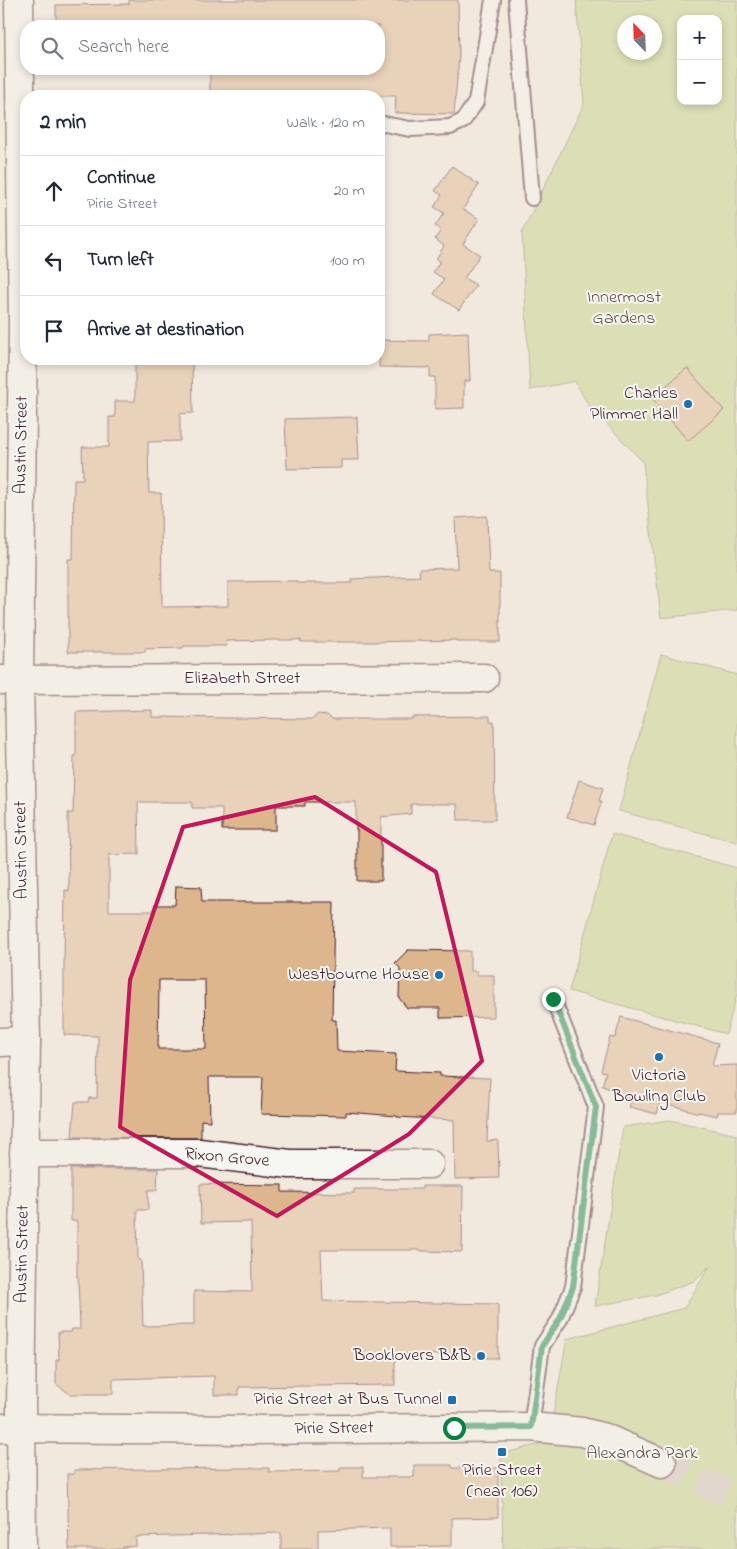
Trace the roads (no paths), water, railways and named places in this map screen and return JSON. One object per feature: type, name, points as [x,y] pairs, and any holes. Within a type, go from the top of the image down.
[{"type":"street","name":"Austin Street","points":[[20,0],[11,127],[20,282]]},
{"type":"street","name":"Austin Street","points":[[22,365],[10,681],[13,1041],[24,1153],[10,1428],[22,1549]]},
{"type":"street","name":"Elizabeth Street","points":[[10,681],[484,678]]},
{"type":"street","name":"Rixon Grove","points":[[24,1153],[199,1153],[290,1164],[429,1164]]},
{"type":"street","name":"Pirie Street","points":[[10,1428],[252,1430],[531,1427],[582,1432],[605,1438],[662,1462]]},
{"type":"lane","points":[[385,124],[410,129],[450,127],[463,121],[476,102],[493,0]]},
{"type":"lane","points":[[516,0],[532,198]]},
{"type":"lane","points":[[531,1427],[542,1346],[560,1319],[573,1287],[596,1107],[553,999]]},
{"type":"tunnel","points":[[662,1463],[737,1498]]},
{"type":"place","name":"Charles Plimmer Hall","points":[[688,404]]},
{"type":"place","name":"Westbourne House","points":[[439,975]]},
{"type":"place","name":"Victoria Bowling Club","points":[[659,1057]]},
{"type":"place","name":"Booklovers B&B","points":[[481,1356]]},
{"type":"place","name":"Pirie Street at Bus Tunnel","points":[[452,1400]]},
{"type":"place","name":"Pirie Street (near 106)","points":[[502,1452]]},
{"type":"park label","name":"Innermost Gardens","points":[[624,308]]},
{"type":"park label","name":"Alexandra Park","points":[[642,1454]]}]
